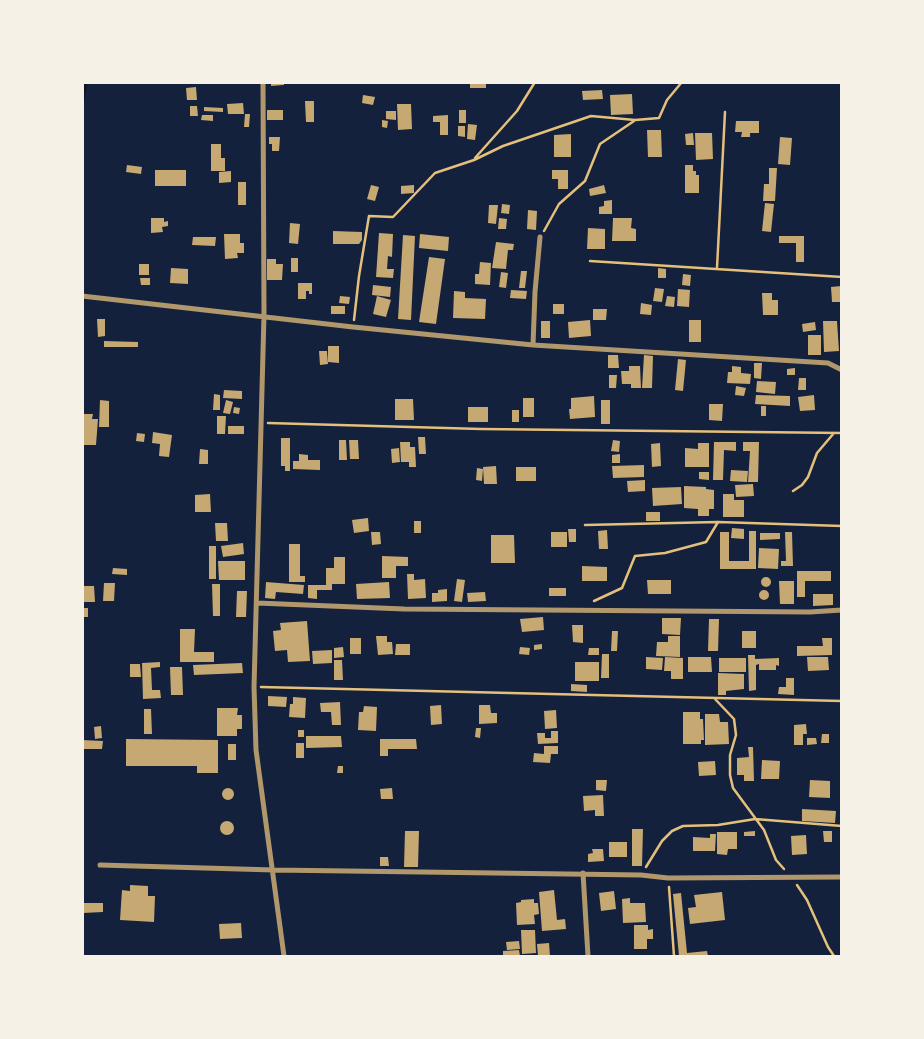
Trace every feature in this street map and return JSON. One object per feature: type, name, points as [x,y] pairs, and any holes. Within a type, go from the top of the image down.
[{"type":"street","points":[[263,82],[264,315],[254,687],[256,750],[274,870],[284,956]]},
{"type":"street","points":[[533,345],[540,237]]},
{"type":"street","points":[[82,296],[264,315],[353,327],[533,345],[828,363],[842,370]]},
{"type":"street","points":[[257,603],[404,609],[810,612],[842,610]]},
{"type":"street","points":[[100,865],[274,870],[641,874],[668,878],[842,876]]},
{"type":"street","points":[[583,873],[588,956]]},
{"type":"path","points":[[474,160],[516,111],[535,82]]},
{"type":"path","points":[[353,327],[369,216],[393,217],[435,173],[474,160],[503,146],[592,116],[635,120],[659,118],[667,100],[682,82]]},
{"type":"path","points":[[717,269],[725,112]]},
{"type":"path","points":[[540,237],[559,204],[585,182],[600,144],[635,120]]},
{"type":"path","points":[[590,261],[842,277]]},
{"type":"path","points":[[262,422],[481,429],[842,433]]},
{"type":"path","points":[[793,491],[802,485],[808,477],[817,453],[834,433]]},
{"type":"path","points":[[592,602],[622,588],[635,556],[665,553],[706,542],[718,522]]},
{"type":"path","points":[[585,525],[718,522],[842,526]]},
{"type":"path","points":[[254,687],[842,701]]},
{"type":"path","points":[[715,698],[734,720],[736,735],[730,754],[730,775],[733,788],[764,830],[776,860],[791,876],[806,900],[834,956]]},
{"type":"path","points":[[641,874],[662,841],[672,831],[683,826],[755,819],[842,826]]},
{"type":"path","points":[[668,878],[674,956]]},
{"type":"building","points":[[271,82],[284,82],[284,85],[271,86]]},
{"type":"building","points":[[470,82],[486,82],[486,88],[470,88]]},
{"type":"building","points":[[196,87],[197,100],[187,100],[186,88]]},
{"type":"building","points":[[602,90],[603,99],[583,100],[582,91]]},
{"type":"building","points":[[632,94],[633,114],[611,115],[610,95]]},
{"type":"building","points":[[363,95],[375,97],[373,105],[362,103]]},
{"type":"building","points":[[305,101],[314,101],[314,122],[306,122]]},
{"type":"building","points":[[243,103],[244,114],[228,114],[227,104]]},
{"type":"building","points":[[397,104],[411,104],[412,129],[398,130]]},
{"type":"building","points":[[190,106],[197,106],[198,116],[190,116]]},
{"type":"building","points":[[204,107],[223,108],[223,112],[204,111]]},
{"type":"building","points":[[267,110],[283,110],[283,120],[267,120]]},
{"type":"building","points":[[459,110],[466,110],[466,123],[459,123]]},
{"type":"building","points":[[386,111],[396,111],[396,120],[386,119]]},
{"type":"building","points":[[245,114],[250,114],[249,127],[244,127]]},
{"type":"building","points":[[202,115],[213,115],[213,121],[201,120]]},
{"type":"building","points":[[448,115],[448,135],[440,135],[440,122],[433,122],[433,116]]},
{"type":"building","points":[[382,120],[388,121],[387,128],[382,127]]},
{"type":"building","points":[[736,121],[759,121],[759,133],[750,133],[750,137],[741,137],[742,132],[735,132]]},
{"type":"building","points":[[468,124],[477,125],[475,140],[467,139]]},
{"type":"building","points":[[458,126],[465,126],[465,137],[458,136]]},
{"type":"building","points":[[647,130],[661,130],[662,157],[648,157]]},
{"type":"building","points":[[693,133],[694,145],[686,145],[685,134]]},
{"type":"building","points":[[695,133],[712,133],[713,159],[696,160]]},
{"type":"building","points":[[571,134],[571,157],[554,157],[554,135]]},
{"type":"building","points":[[269,137],[280,137],[279,151],[272,151]]},
{"type":"building","points":[[780,137],[792,138],[790,165],[778,164]]},
{"type":"building","points":[[211,144],[221,144],[221,158],[225,158],[225,171],[211,171]]},
{"type":"building","points":[[127,165],[142,167],[141,174],[126,172]]},
{"type":"building","points":[[685,165],[693,165],[693,171],[696,171],[696,175],[699,175],[699,193],[685,193]]},
{"type":"building","points":[[769,168],[777,168],[775,201],[763,201],[764,184],[769,184]]},
{"type":"building","points":[[155,170],[186,170],[186,186],[155,186]]},
{"type":"building","points":[[552,170],[568,170],[568,189],[558,189],[558,179],[552,179]]},
{"type":"building","points":[[231,171],[231,182],[219,183],[219,172]]},
{"type":"building","points":[[238,182],[246,182],[246,205],[238,205]]},
{"type":"building","points":[[371,185],[379,187],[375,201],[367,199]]},
{"type":"building","points":[[414,185],[414,193],[401,194],[401,186]]},
{"type":"building","points":[[604,185],[606,193],[590,196],[589,189]]},
{"type":"building","points":[[612,200],[612,214],[599,214],[599,207],[604,206],[604,201]]},
{"type":"building","points":[[765,203],[774,204],[771,232],[762,231]]},
{"type":"building","points":[[502,204],[510,205],[509,214],[501,213]]},
{"type":"building","points":[[489,205],[498,205],[496,224],[488,223]]},
{"type":"building","points":[[528,210],[537,211],[536,230],[527,229]]},
{"type":"building","points":[[151,218],[164,218],[164,222],[168,221],[168,226],[162,227],[163,232],[151,233]]},
{"type":"building","points":[[499,218],[507,219],[506,229],[498,229]]},
{"type":"building","points":[[613,218],[632,218],[631,228],[636,229],[636,241],[612,241]]},
{"type":"building","points":[[290,223],[300,224],[298,244],[289,243]]},
{"type":"building","points":[[588,228],[605,229],[605,249],[587,249]]},
{"type":"building","points":[[333,231],[362,232],[362,240],[359,244],[333,244]]},
{"type":"building","points":[[379,233],[393,234],[392,257],[388,256],[387,269],[394,269],[393,278],[376,277]]},
{"type":"building","points":[[224,234],[240,234],[240,243],[244,243],[244,253],[237,253],[238,258],[225,259]]},
{"type":"building","points":[[420,234],[449,237],[448,251],[419,248]]},
{"type":"building","points":[[403,235],[415,236],[411,320],[398,319]]},
{"type":"building","points":[[779,236],[804,236],[804,262],[796,262],[796,243],[779,243]]},
{"type":"building","points":[[193,237],[216,237],[215,246],[192,245]]},
{"type":"building","points":[[496,242],[514,244],[513,250],[508,250],[506,269],[492,268]]},
{"type":"building","points":[[429,257],[445,259],[436,324],[419,322]]},
{"type":"building","points":[[291,258],[298,258],[298,272],[291,272]]},
{"type":"building","points":[[267,259],[276,259],[276,264],[283,264],[282,280],[267,280]]},
{"type":"building","points":[[480,262],[491,263],[490,285],[475,284],[475,274],[479,274]]},
{"type":"building","points":[[139,264],[149,264],[149,275],[139,275]]},
{"type":"building","points":[[171,268],[188,269],[188,284],[170,283]]},
{"type":"building","points":[[658,268],[666,269],[666,278],[658,278]]},
{"type":"building","points":[[521,271],[527,271],[525,288],[519,288]]},
{"type":"building","points":[[501,272],[508,273],[506,288],[499,287]]},
{"type":"building","points":[[683,274],[691,275],[690,286],[682,285]]},
{"type":"building","points":[[140,278],[150,278],[150,285],[141,285]]},
{"type":"building","points":[[298,283],[312,283],[312,294],[306,291],[306,299],[298,299]]},
{"type":"building","points":[[373,285],[391,287],[390,297],[372,295]]},
{"type":"building","points":[[841,286],[841,302],[832,302],[831,287]]},
{"type":"building","points":[[655,288],[664,289],[662,302],[653,301]]},
{"type":"building","points":[[678,289],[690,290],[689,307],[677,306]]},
{"type":"building","points":[[511,290],[527,291],[526,299],[510,298]]},
{"type":"building","points":[[454,291],[465,292],[465,298],[486,299],[485,319],[453,318]]},
{"type":"building","points":[[762,293],[772,293],[772,300],[778,300],[778,315],[763,315]]},
{"type":"building","points":[[340,296],[350,297],[349,304],[339,303]]},
{"type":"building","points":[[377,296],[391,300],[386,317],[373,314]]},
{"type":"building","points":[[667,296],[675,297],[674,307],[665,306]]},
{"type":"building","points":[[641,303],[652,305],[651,315],[640,314]]},
{"type":"building","points":[[553,304],[564,304],[564,314],[553,314]]},
{"type":"building","points":[[331,306],[345,306],[345,314],[331,314]]},
{"type":"building","points":[[593,309],[607,309],[606,320],[593,320]]},
{"type":"building","points":[[97,319],[105,319],[105,336],[98,337]]},
{"type":"building","points":[[590,320],[591,336],[569,338],[568,322]]},
{"type":"building","points":[[689,320],[701,320],[701,342],[689,342]]},
{"type":"building","points":[[541,321],[550,321],[550,338],[541,338]]},
{"type":"building","points":[[823,321],[837,321],[839,351],[824,352]]},
{"type":"building","points":[[815,322],[816,330],[803,332],[802,324]]},
{"type":"building","points":[[808,335],[821,335],[821,355],[808,355]]},
{"type":"building","points":[[104,341],[138,342],[138,347],[104,347]]},
{"type":"building","points":[[328,346],[339,346],[339,363],[328,362]]},
{"type":"building","points":[[319,351],[327,351],[328,364],[320,365]]},
{"type":"building","points":[[608,355],[618,355],[619,368],[608,368]]},
{"type":"building","points":[[644,355],[653,356],[652,388],[642,388]]},
{"type":"building","points":[[678,359],[686,360],[683,391],[675,390]]},
{"type":"building","points":[[754,363],[762,363],[761,379],[754,378]]},
{"type":"building","points":[[629,366],[640,366],[641,388],[631,388],[631,384],[622,384],[621,371],[629,371]]},
{"type":"building","points":[[732,366],[741,367],[741,373],[751,374],[750,384],[727,383],[728,372],[732,372]]},
{"type":"building","points":[[795,368],[795,375],[787,375],[787,369]]},
{"type":"building","points":[[609,375],[617,375],[616,388],[609,388]]},
{"type":"building","points":[[799,378],[806,378],[806,390],[798,390]]},
{"type":"building","points":[[757,381],[776,382],[775,394],[756,392]]},
{"type":"building","points":[[736,386],[746,388],[744,396],[735,395]]},
{"type":"building","points":[[224,390],[242,391],[242,399],[223,398]]},
{"type":"building","points":[[214,394],[220,395],[220,410],[213,410]]},
{"type":"building","points":[[756,395],[790,396],[790,406],[755,404]]},
{"type":"building","points":[[814,395],[815,410],[800,411],[798,397]]},
{"type":"building","points":[[594,396],[595,417],[570,419],[571,398]]},
{"type":"building","points":[[523,398],[534,398],[534,417],[523,417]]},
{"type":"building","points":[[395,399],[413,399],[414,420],[395,420]]},
{"type":"building","points":[[100,400],[109,401],[109,427],[99,427]]},
{"type":"building","points":[[226,400],[233,402],[230,414],[223,413]]},
{"type":"building","points":[[601,400],[610,400],[610,424],[601,424]]},
{"type":"building","points":[[709,404],[723,404],[722,421],[709,420]]},
{"type":"building","points":[[761,406],[766,406],[766,416],[761,416]]},
{"type":"building","points":[[234,407],[240,408],[239,414],[233,413]]},
{"type":"building","points":[[468,407],[488,407],[488,422],[468,422]]},
{"type":"building","points":[[512,410],[519,410],[519,422],[512,422]]},
{"type":"building","points":[[82,414],[93,414],[92,419],[98,419],[96,445],[82,445]]},
{"type":"building","points":[[217,416],[226,416],[225,434],[217,434]]},
{"type":"building","points":[[228,426],[244,426],[244,434],[228,434]]},
{"type":"building","points":[[153,432],[172,435],[169,457],[159,456],[160,444],[152,443]]},
{"type":"building","points":[[137,433],[145,434],[144,442],[136,441]]},
{"type":"building","points":[[418,437],[425,437],[426,454],[419,454]]},
{"type":"building","points":[[281,438],[290,438],[290,471],[285,471],[285,466],[281,466]]},
{"type":"building","points":[[339,440],[346,440],[347,460],[339,460]]},
{"type":"building","points":[[349,440],[358,440],[359,459],[350,459]]},
{"type":"building","points":[[613,440],[620,441],[619,452],[611,451]]},
{"type":"building","points":[[400,442],[410,442],[410,447],[415,447],[416,467],[409,467],[409,462],[401,462]]},
{"type":"building","points":[[714,442],[736,442],[736,451],[724,450],[723,480],[713,480]]},
{"type":"building","points":[[743,442],[759,442],[758,482],[748,482],[750,451],[743,451]]},
{"type":"building","points":[[660,443],[661,466],[652,467],[651,444]]},
{"type":"building","points":[[698,443],[709,443],[709,467],[685,467],[685,448],[698,449]]},
{"type":"building","points":[[399,448],[400,462],[392,463],[391,449]]},
{"type":"building","points":[[200,449],[208,450],[208,464],[199,464]]},
{"type":"building","points":[[299,454],[308,455],[308,460],[320,460],[320,470],[293,469],[293,461],[299,461]]},
{"type":"building","points":[[620,454],[620,463],[612,463],[612,455]]},
{"type":"building","points":[[644,465],[644,477],[613,478],[612,466]]},
{"type":"building","points":[[496,466],[497,484],[484,484],[483,467]]},
{"type":"building","points":[[516,467],[536,467],[536,481],[516,481]]},
{"type":"building","points":[[477,468],[483,469],[482,481],[476,480]]},
{"type":"building","points":[[731,470],[748,471],[747,482],[730,481]]},
{"type":"building","points":[[699,472],[709,472],[709,480],[699,479]]},
{"type":"building","points":[[645,480],[645,491],[628,492],[627,481]]},
{"type":"building","points":[[753,484],[754,496],[736,497],[735,485]]},
{"type":"building","points":[[684,486],[706,487],[706,489],[714,490],[714,509],[709,509],[709,516],[698,516],[698,509],[684,508]]},
{"type":"building","points":[[681,487],[682,504],[653,506],[652,488]]},
{"type":"building","points":[[210,494],[211,512],[195,512],[195,495]]},
{"type":"building","points":[[723,494],[734,494],[734,500],[744,500],[744,517],[723,517]]},
{"type":"building","points":[[646,512],[660,512],[660,521],[646,521]]},
{"type":"building","points":[[368,518],[369,531],[354,533],[352,520]]},
{"type":"building","points":[[414,521],[421,521],[421,533],[414,533]]},
{"type":"building","points":[[215,523],[227,523],[228,541],[216,541]]},
{"type":"building","points":[[732,528],[744,529],[744,539],[731,538]]},
{"type":"building","points":[[568,529],[576,529],[576,542],[569,542]]},
{"type":"building","points":[[607,530],[608,549],[599,549],[598,531]]},
{"type":"building","points":[[749,531],[756,531],[756,569],[720,569],[720,532],[729,532],[729,561],[749,561]]},
{"type":"building","points":[[371,532],[380,532],[381,544],[372,545]]},
{"type":"building","points":[[551,532],[567,532],[567,547],[551,547]]},
{"type":"building","points":[[785,532],[792,532],[793,566],[781,566],[781,561],[786,561]]},
{"type":"building","points":[[760,533],[780,533],[780,539],[760,540]]},
{"type":"building","points":[[491,535],[514,535],[515,563],[491,563]]},
{"type":"building","points":[[243,543],[244,554],[223,557],[221,546]]},
{"type":"building","points":[[289,544],[300,544],[300,576],[305,576],[305,582],[289,582]]},
{"type":"building","points":[[209,546],[216,546],[216,579],[209,579]]},
{"type":"building","points":[[759,548],[779,549],[778,569],[758,568]]},
{"type":"building","points":[[382,556],[408,557],[408,566],[396,566],[396,578],[382,578]]},
{"type":"building","points":[[334,557],[345,557],[345,584],[332,584],[332,590],[317,590],[317,599],[308,598],[308,585],[326,585],[326,568],[334,568]]},
{"type":"building","points":[[218,561],[245,561],[245,580],[219,580]]},
{"type":"building","points":[[582,566],[607,567],[607,581],[582,581]]},
{"type":"building","points":[[113,568],[127,569],[127,575],[112,574]]},
{"type":"building","points":[[797,571],[831,571],[831,581],[805,581],[805,597],[797,597]]},
{"type":"building","points":[[407,574],[414,574],[414,580],[425,579],[426,598],[408,599]]},
{"type":"building","points":[[764,577],[768,577],[771,582],[770,586],[764,587],[761,584],[761,580]]},
{"type":"building","points":[[457,579],[465,580],[462,602],[454,601]]},
{"type":"building","points":[[647,580],[671,580],[671,594],[648,594]]},
{"type":"building","points":[[779,581],[794,581],[794,604],[780,604]]},
{"type":"building","points":[[266,582],[304,585],[303,594],[276,592],[275,599],[265,598]]},
{"type":"building","points":[[389,582],[390,598],[357,599],[356,584]]},
{"type":"building","points":[[104,583],[115,583],[114,601],[103,601]]},
{"type":"building","points":[[212,584],[220,584],[220,616],[213,616]]},
{"type":"building","points":[[83,586],[94,586],[95,602],[84,602]]},
{"type":"building","points":[[549,588],[566,588],[566,596],[549,596]]},
{"type":"building","points":[[447,589],[447,601],[432,602],[432,593],[438,593],[438,590]]},
{"type":"building","points":[[762,590],[766,590],[769,595],[768,599],[762,600],[759,597],[759,593]]},
{"type":"building","points":[[237,591],[247,591],[246,617],[236,617]]},
{"type":"building","points":[[485,592],[486,601],[468,602],[467,593]]},
{"type":"building","points":[[813,594],[833,594],[833,605],[813,606]]},
{"type":"building","points":[[82,608],[88,608],[88,617],[82,617]]},
{"type":"building","points":[[543,617],[544,630],[522,632],[520,619]]},
{"type":"building","points":[[662,618],[681,618],[680,635],[662,634]]},
{"type":"building","points":[[709,619],[719,619],[718,651],[708,651]]},
{"type":"building","points":[[307,621],[310,661],[288,662],[287,650],[275,651],[273,631],[281,630],[280,623]]},
{"type":"building","points":[[572,625],[583,625],[583,643],[573,642]]},
{"type":"building","points":[[180,629],[195,629],[194,652],[214,652],[214,662],[180,662]]},
{"type":"building","points":[[612,631],[618,631],[617,651],[611,651]]},
{"type":"building","points":[[742,631],[756,631],[756,648],[742,648]]},
{"type":"building","points":[[376,636],[387,636],[387,642],[392,642],[393,654],[378,655]]},
{"type":"building","points":[[668,636],[680,636],[680,657],[656,656],[657,642],[668,642]]},
{"type":"building","points":[[350,638],[361,638],[361,654],[350,654]]},
{"type":"building","points":[[822,638],[832,638],[832,655],[797,656],[797,646],[823,646]]},
{"type":"building","points":[[396,644],[410,644],[410,655],[395,655]]},
{"type":"building","points":[[542,644],[542,649],[534,650],[534,645]]},
{"type":"building","points":[[343,647],[344,657],[334,658],[334,648]]},
{"type":"building","points":[[520,647],[530,648],[529,655],[519,654]]},
{"type":"building","points":[[589,648],[599,648],[599,655],[588,655]]},
{"type":"building","points":[[332,650],[332,663],[313,664],[312,651]]},
{"type":"building","points":[[602,654],[609,654],[609,678],[601,678]]},
{"type":"building","points":[[748,655],[755,655],[755,659],[779,658],[779,666],[776,665],[776,670],[759,670],[759,664],[756,665],[756,690],[749,691]]},
{"type":"building","points":[[646,657],[663,658],[662,670],[646,669]]},
{"type":"building","points":[[665,657],[683,658],[683,679],[671,679],[671,671],[664,671]]},
{"type":"building","points":[[688,657],[711,657],[712,672],[688,672]]},
{"type":"building","points":[[807,657],[828,657],[829,670],[808,671]]},
{"type":"building","points":[[719,658],[746,658],[746,672],[719,672]]},
{"type":"building","points":[[334,660],[342,660],[343,680],[334,680]]},
{"type":"building","points":[[160,662],[160,667],[151,668],[152,690],[160,690],[161,698],[143,699],[142,663]]},
{"type":"building","points":[[575,662],[599,662],[599,681],[575,681]]},
{"type":"building","points":[[242,663],[243,673],[194,675],[193,665]]},
{"type":"building","points":[[130,664],[140,664],[141,677],[130,677]]},
{"type":"building","points":[[170,667],[182,667],[183,695],[171,695]]},
{"type":"building","points":[[718,673],[744,674],[744,689],[726,691],[726,695],[718,695]]},
{"type":"building","points":[[786,678],[794,678],[794,695],[778,694],[779,687],[786,687]]},
{"type":"building","points":[[571,684],[587,685],[587,692],[571,691]]},
{"type":"building","points":[[268,696],[287,697],[286,707],[268,706]]},
{"type":"building","points":[[293,697],[306,698],[305,718],[289,717],[290,704],[293,704]]},
{"type":"building","points":[[340,702],[341,725],[332,725],[331,712],[321,712],[320,703]]},
{"type":"building","points":[[441,705],[442,724],[431,725],[430,706]]},
{"type":"building","points":[[479,705],[490,705],[491,713],[497,713],[497,723],[479,724]]},
{"type":"building","points":[[364,706],[377,707],[376,731],[358,730],[359,712],[363,712]]},
{"type":"building","points":[[217,708],[238,708],[237,715],[242,715],[242,729],[237,729],[237,736],[217,736]]},
{"type":"building","points":[[144,709],[151,709],[152,734],[144,734]]},
{"type":"building","points":[[556,710],[557,728],[545,729],[544,711]]},
{"type":"building","points":[[683,712],[700,712],[700,719],[703,719],[704,740],[701,740],[701,744],[683,744]]},
{"type":"building","points":[[705,714],[719,714],[720,722],[728,722],[729,744],[705,745]]},
{"type":"building","points":[[806,724],[807,734],[803,734],[803,745],[794,745],[794,725]]},
{"type":"building","points":[[101,726],[102,738],[95,739],[94,727]]},
{"type":"building","points":[[476,728],[481,728],[480,738],[475,737]]},
{"type":"building","points":[[298,730],[304,730],[304,737],[298,737]]},
{"type":"building","points":[[551,731],[558,731],[558,743],[538,744],[537,733],[545,733],[545,738],[551,738]]},
{"type":"building","points":[[822,734],[829,734],[829,743],[821,743]]},
{"type":"building","points":[[306,736],[341,736],[342,747],[306,748]]},
{"type":"building","points":[[807,738],[816,738],[817,744],[807,745]]},
{"type":"building","points":[[126,739],[218,740],[218,773],[197,773],[197,766],[126,766]]},
{"type":"building","points":[[380,739],[416,739],[417,749],[388,749],[388,756],[380,756]]},
{"type":"building","points":[[82,740],[103,741],[102,749],[82,749]]},
{"type":"building","points":[[296,743],[304,743],[304,758],[296,758]]},
{"type":"building","points":[[228,744],[236,744],[236,760],[228,760]]},
{"type":"building","points":[[544,746],[558,746],[558,754],[551,754],[550,763],[533,762],[534,753],[544,754]]},
{"type":"building","points":[[748,747],[753,747],[754,781],[744,781],[744,775],[737,775],[737,758],[749,757]]},
{"type":"building","points":[[762,760],[780,761],[779,779],[761,779]]},
{"type":"building","points":[[715,761],[716,775],[699,776],[698,762]]},
{"type":"building","points":[[338,766],[343,766],[343,773],[337,773]]},
{"type":"building","points":[[596,780],[607,780],[606,791],[596,790]]},
{"type":"building","points":[[810,780],[830,781],[830,798],[809,797]]},
{"type":"building","points":[[230,788],[233,789],[233,799],[226,800],[223,799],[222,792],[223,789]]},
{"type":"building","points":[[392,788],[393,799],[381,799],[380,789]]},
{"type":"building","points":[[603,795],[604,816],[595,816],[595,810],[584,811],[583,796]]},
{"type":"building","points":[[802,809],[836,811],[835,823],[802,821]]},
{"type":"building","points":[[224,821],[230,821],[234,828],[230,835],[224,835],[220,831],[220,825]]},
{"type":"building","points":[[632,829],[643,829],[642,866],[632,866]]},
{"type":"building","points":[[405,831],[419,831],[418,867],[404,867]]},
{"type":"building","points":[[755,831],[755,836],[744,836],[744,832]]},
{"type":"building","points":[[823,831],[832,831],[832,842],[824,842]]},
{"type":"building","points":[[717,832],[737,832],[737,849],[728,849],[727,855],[717,854]]},
{"type":"building","points":[[710,834],[716,834],[715,851],[693,851],[693,837],[710,838]]},
{"type":"building","points":[[806,835],[807,854],[792,855],[791,836]]},
{"type":"building","points":[[609,842],[627,842],[627,857],[609,857]]},
{"type":"building","points":[[592,849],[603,849],[604,861],[588,862],[588,854],[593,853]]},
{"type":"building","points":[[380,857],[388,857],[389,866],[380,866]]},
{"type":"building","points":[[130,885],[148,886],[148,896],[155,896],[154,922],[120,920],[122,890],[130,891]]},
{"type":"building","points":[[554,890],[557,920],[565,919],[566,929],[542,931],[539,892]]},
{"type":"building","points":[[614,891],[616,909],[601,911],[599,893]]},
{"type":"building","points":[[722,892],[725,920],[690,924],[688,908],[696,907],[694,895]]},
{"type":"building","points":[[681,893],[687,953],[707,951],[708,956],[679,956],[673,894]]},
{"type":"building","points":[[630,898],[630,903],[645,903],[646,922],[623,923],[622,899]]},
{"type":"building","points":[[534,899],[534,903],[538,903],[539,914],[534,915],[535,924],[517,925],[516,903],[521,902],[521,900]]},
{"type":"building","points":[[83,903],[103,903],[103,912],[83,913]]},
{"type":"building","points":[[241,923],[242,938],[220,939],[219,924]]},
{"type":"building","points":[[634,925],[648,925],[648,930],[653,929],[653,939],[647,939],[647,949],[634,949]]},
{"type":"building","points":[[521,930],[535,930],[536,953],[522,954]]},
{"type":"building","points":[[519,941],[520,949],[507,950],[506,942]]},
{"type":"building","points":[[549,943],[550,956],[538,956],[537,944]]},
{"type":"building","points":[[519,950],[520,956],[503,956],[503,951]]},
{"type":"waterway","points":[[82,103],[85,82]]}]
